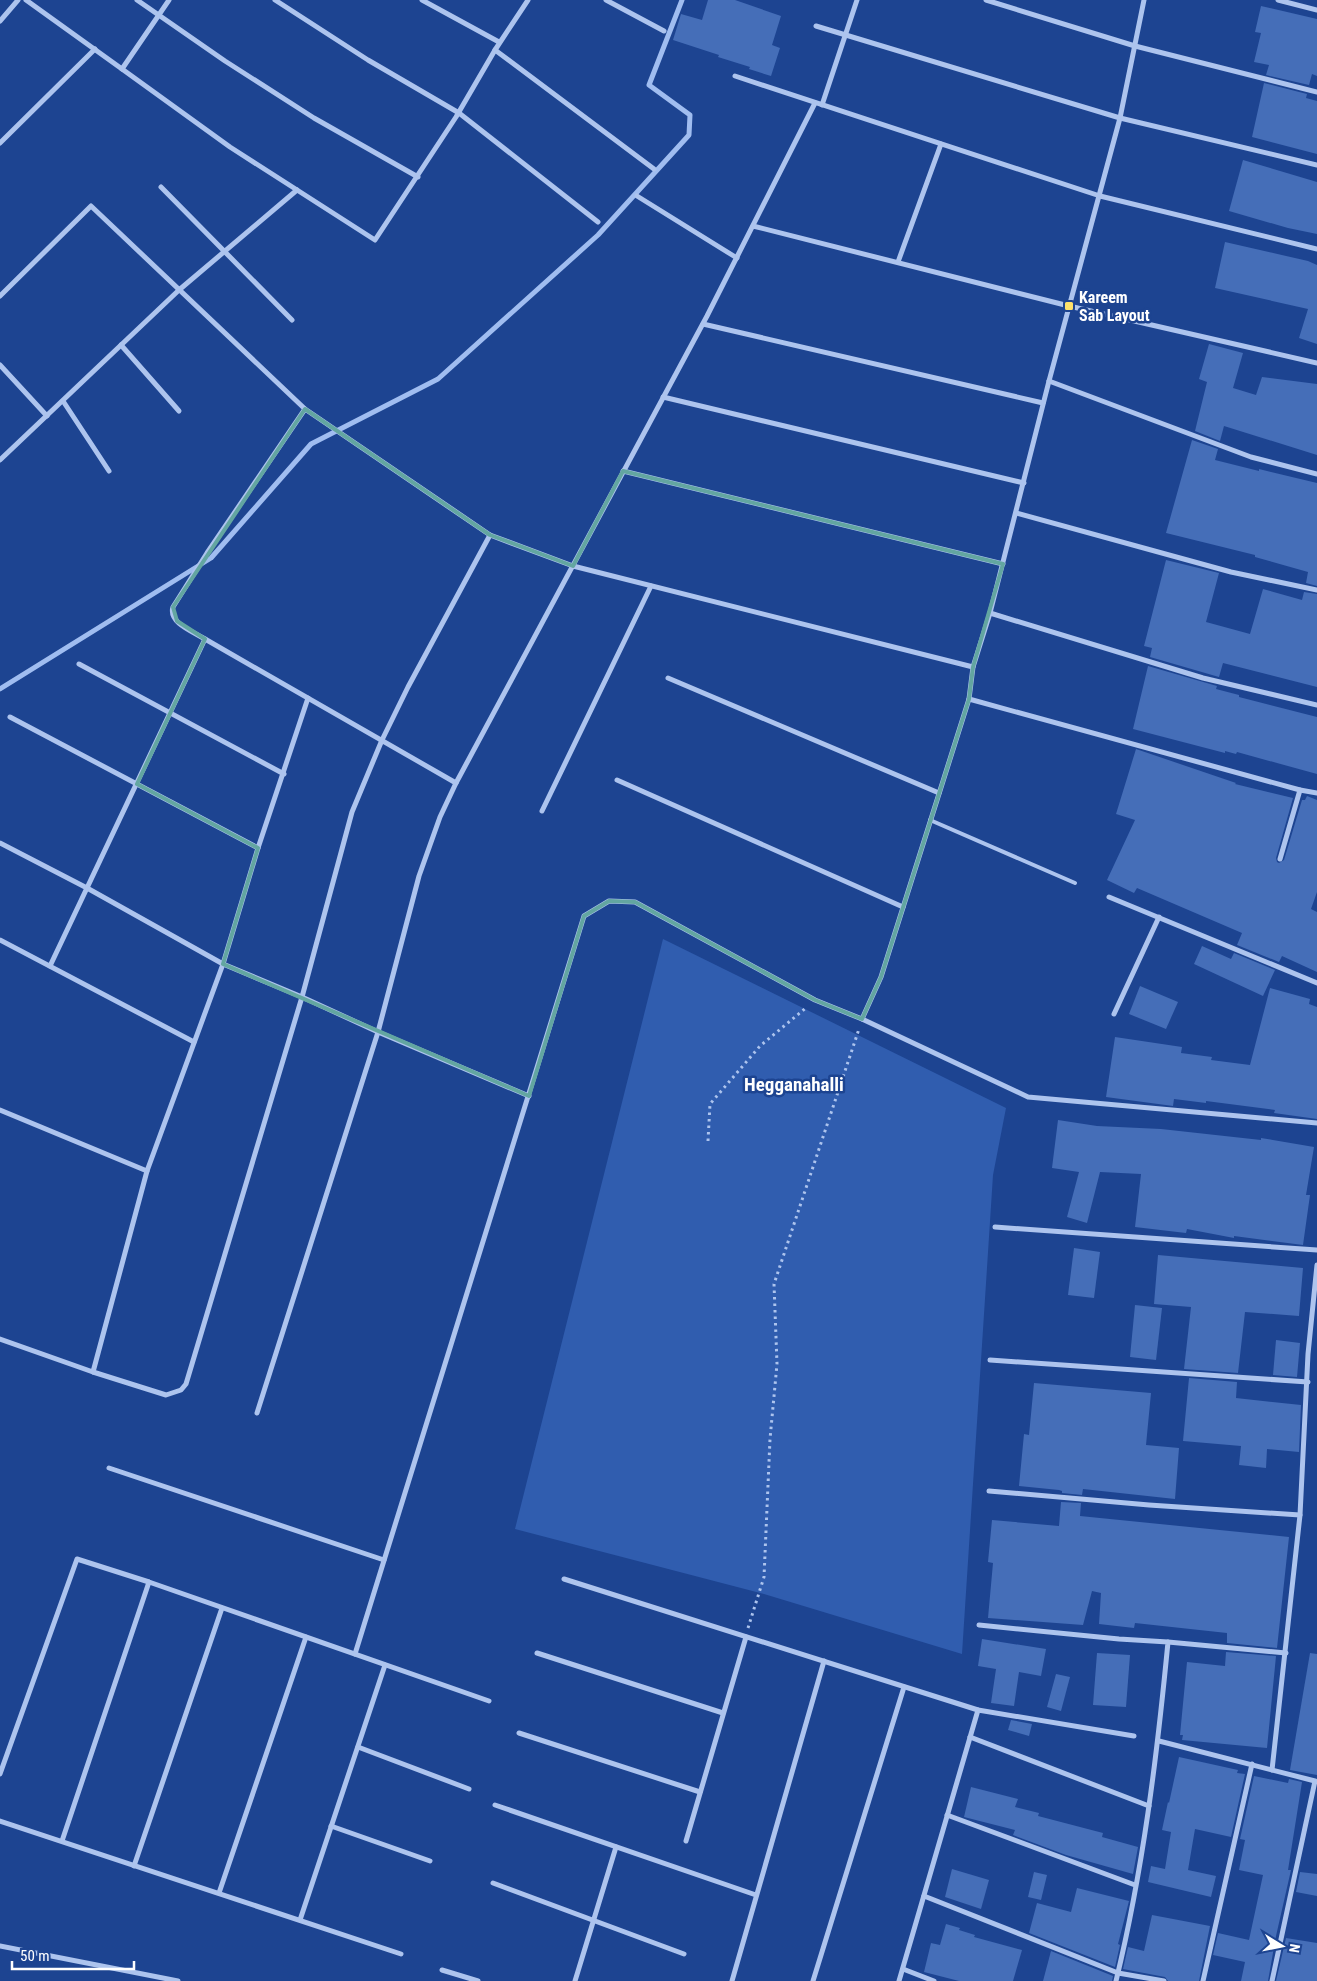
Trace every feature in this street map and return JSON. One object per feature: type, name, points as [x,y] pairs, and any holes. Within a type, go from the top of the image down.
[{"type":"street","points":[[0,21],[18,0]]},
{"type":"street","points":[[26,0],[230,147],[375,240],[459,113],[494,50],[528,0]]},
{"type":"street","points":[[136,0],[224,61],[314,118],[418,177]]},
{"type":"street","points":[[122,69],[169,0]]},
{"type":"street","points":[[275,0],[368,60],[459,113],[598,222]]},
{"type":"street","points":[[422,0],[499,42]]},
{"type":"street","points":[[606,0],[664,31]]},
{"type":"street","points":[[822,105],[857,0]]},
{"type":"street","points":[[986,0],[1135,46],[1317,92]]},
{"type":"street","points":[[862,1019],[880,977],[969,699],[973,667],[990,614],[1043,403],[1120,118],[1144,0]]},
{"type":"street","points":[[1278,0],[1317,10]]},
{"type":"street","points":[[816,26],[1120,118],[1317,166]]},
{"type":"street","points":[[0,142],[95,49]]},
{"type":"street","points":[[494,50],[654,168]]},
{"type":"street","points":[[735,76],[1100,196],[1317,249]]},
{"type":"street","points":[[257,1413],[378,1032],[420,876],[440,817],[456,783],[702,324],[815,103]]},
{"type":"street","points":[[898,262],[940,144]]},
{"type":"street","points":[[161,187],[292,320]]},
{"type":"street","points":[[0,460],[179,290],[297,190]]},
{"type":"street","points":[[637,196],[736,258]]},
{"type":"street","points":[[0,296],[91,206],[305,409],[342,436],[490,534],[573,566],[973,667]]},
{"type":"street","points":[[753,226],[1069,306],[1317,364]]},
{"type":"street","points":[[702,324],[1043,403]]},
{"type":"street","points":[[121,346],[179,411]]},
{"type":"street","points":[[0,365],[47,416]]},
{"type":"street","points":[[1049,381],[1251,457],[1317,474]]},
{"type":"street","points":[[663,397],[1024,482]]},
{"type":"street","points":[[63,401],[109,471]]},
{"type":"street","points":[[305,409],[207,553],[173,607],[172,614],[177,622],[205,639],[456,783]]},
{"type":"street","points":[[623,472],[1003,564]]},
{"type":"street","points":[[1016,513],[1231,572],[1317,590]]},
{"type":"street","points":[[0,1339],[92,1372],[166,1395],[181,1390],[186,1384],[302,997],[346,828],[382,740],[408,687],[490,534]]},
{"type":"street","points":[[542,811],[651,586]]},
{"type":"street","points":[[990,614],[1203,678],[1317,705]]},
{"type":"street","points":[[50,966],[205,639]]},
{"type":"street","points":[[79,664],[284,774]]},
{"type":"street","points":[[668,678],[939,793]]},
{"type":"street","points":[[92,1372],[147,1171],[223,964],[258,848],[308,698]]},
{"type":"street","points":[[969,699],[1300,790],[1317,793]]},
{"type":"street","points":[[10,717],[258,848]]},
{"type":"street","points":[[617,780],[903,907]]},
{"type":"street","points":[[1280,859],[1300,790]]},
{"type":"street","points":[[0,843],[87,888],[223,964],[530,1096]]},
{"type":"street","points":[[1110,896],[1317,983]]},
{"type":"street","points":[[355,1654],[530,1096],[584,916],[608,901],[635,902],[815,1000],[862,1019],[1028,1097],[1317,1124]]},
{"type":"street","points":[[1114,1014],[1159,917]]},
{"type":"street","points":[[0,940],[194,1042]]},
{"type":"street","points":[[0,1110],[147,1171]]},
{"type":"street","points":[[995,1227],[1317,1250]]},
{"type":"street","points":[[1272,1770],[1300,1515],[1308,1354],[1317,1265]]},
{"type":"street","points":[[990,1360],[1308,1382]]},
{"type":"street","points":[[109,1468],[384,1560]]},
{"type":"street","points":[[989,1491],[1149,1505],[1300,1515]]},
{"type":"street","points":[[0,1774],[77,1559],[149,1582],[489,1701]]},
{"type":"street","points":[[564,1579],[978,1710],[1134,1736]]},
{"type":"street","points":[[62,1841],[149,1582]]},
{"type":"street","points":[[134,1866],[222,1608]]},
{"type":"street","points":[[978,1625],[1286,1653]]},
{"type":"street","points":[[686,1841],[746,1636]]},
{"type":"street","points":[[219,1893],[306,1637]]},
{"type":"street","points":[[1116,1981],[1136,1885],[1159,1741],[1168,1642]]},
{"type":"street","points":[[537,1653],[723,1714]]},
{"type":"street","points":[[732,1981],[824,1662]]},
{"type":"street","points":[[300,1920],[385,1665]]},
{"type":"street","points":[[813,1981],[904,1686]]},
{"type":"street","points":[[899,1981],[978,1710]]},
{"type":"street","points":[[519,1733],[700,1792]]},
{"type":"street","points":[[970,1737],[1149,1806]]},
{"type":"street","points":[[1159,1741],[1315,1780],[1272,1981]]},
{"type":"street","points":[[358,1747],[469,1789]]},
{"type":"street","points":[[1203,1981],[1252,1764]]},
{"type":"street","points":[[495,1805],[756,1895]]},
{"type":"street","points":[[947,1815],[1136,1885]]},
{"type":"street","points":[[0,1821],[401,1954]]},
{"type":"street","points":[[331,1826],[430,1861]]},
{"type":"street","points":[[576,1981],[616,1847]]},
{"type":"street","points":[[493,1883],[684,1954]]},
{"type":"street","points":[[924,1896],[1118,1972],[1164,1981]]},
{"type":"street","points":[[0,1946],[175,1981]]},
{"type":"street","points":[[903,1969],[934,1981]]},
{"type":"street","points":[[442,1970],[478,1981]]},
{"type":"lane","points":[[930,820],[1075,883]]},
{"type":"path","points":[[708,1141],[710,1104],[760,1046],[815,1000]]},
{"type":"path","points":[[746,1636],[764,1577],[770,1440],[777,1364],[774,1284],[862,1019]]},
{"type":"highlighted area","points":[[305,409],[490,535],[573,566],[623,471],[1003,564],[973,667],[969,699],[881,977],[862,1019],[815,1000],[635,902],[609,901],[584,916],[529,1096],[223,964],[258,848],[137,784],[205,639],[177,621],[173,607]]},
{"type":"shaded area","points":[[663,939],[1006,1108],[993,1175],[962,1654],[764,1594],[515,1529]]},
{"type":"building","points":[[708,0],[735,0],[781,16],[772,45],[780,48],[771,76],[718,57],[719,55],[673,40],[681,14],[702,20]]},
{"type":"building","points":[[1261,6],[1317,19],[1317,76],[1312,74],[1309,85],[1266,75],[1269,65],[1254,62],[1261,33],[1255,32]]},
{"type":"building","points":[[1264,83],[1307,94],[1306,98],[1317,101],[1317,154],[1252,137]]},
{"type":"building","points":[[1243,160],[1317,182],[1317,234],[1288,228],[1229,211]]},
{"type":"building","points":[[1225,242],[1308,261],[1317,265],[1317,344],[1299,338],[1308,309],[1215,288]]},
{"type":"building","points":[[1209,344],[1243,353],[1233,388],[1256,395],[1262,377],[1317,384],[1317,455],[1224,426],[1220,441],[1195,431],[1207,382],[1199,379]]},
{"type":"building","points":[[1192,440],[1218,449],[1215,460],[1317,483],[1317,586],[1306,583],[1308,572],[1255,557],[1255,555],[1166,533]]},
{"type":"building","points":[[1166,560],[1219,573],[1206,622],[1250,634],[1263,589],[1302,600],[1304,592],[1317,594],[1317,687],[1223,663],[1219,677],[1150,657],[1152,648],[1144,646]]},
{"type":"building","points":[[1148,666],[1217,686],[1216,689],[1239,695],[1239,697],[1317,717],[1317,774],[1237,752],[1236,754],[1225,751],[1225,753],[1133,729]]},
{"type":"building","points":[[1136,749],[1235,784],[1293,798],[1276,858],[1279,863],[1284,860],[1302,800],[1305,800],[1307,796],[1317,800],[1317,892],[1311,909],[1317,912],[1317,972],[1282,956],[1279,962],[1237,945],[1242,933],[1137,888],[1134,893],[1107,880],[1135,820],[1116,814]]},
{"type":"building","points":[[1202,946],[1231,959],[1234,953],[1275,970],[1263,996],[1194,964]]},
{"type":"building","points":[[1140,986],[1178,1002],[1166,1029],[1129,1014]]},
{"type":"building","points":[[1270,988],[1310,999],[1309,1004],[1317,1007],[1317,1119],[1274,1113],[1275,1110],[1206,1101],[1206,1103],[1174,1099],[1173,1106],[1106,1097],[1115,1037],[1182,1047],[1181,1053],[1212,1057],[1211,1060],[1250,1065]]},
{"type":"building","points":[[1058,1120],[1097,1126],[1161,1129],[1261,1140],[1261,1138],[1314,1147],[1306,1195],[1310,1195],[1303,1245],[1234,1236],[1234,1238],[1187,1229],[1186,1233],[1135,1227],[1141,1174],[1100,1172],[1087,1223],[1067,1217],[1079,1172],[1052,1168]]},
{"type":"building","points":[[1074,1248],[1100,1252],[1094,1298],[1068,1295]]},
{"type":"building","points":[[1158,1255],[1303,1268],[1299,1316],[1245,1312],[1238,1373],[1184,1369],[1191,1307],[1154,1304]]},
{"type":"building","points":[[1135,1305],[1162,1308],[1156,1360],[1130,1357]]},
{"type":"building","points":[[1276,1340],[1300,1343],[1297,1377],[1273,1375]]},
{"type":"building","points":[[1189,1378],[1237,1382],[1236,1398],[1301,1405],[1299,1452],[1267,1449],[1266,1468],[1239,1465],[1241,1446],[1183,1441]]},
{"type":"building","points":[[1034,1383],[1151,1393],[1146,1445],[1179,1448],[1175,1499],[1083,1489],[1082,1495],[1062,1493],[1059,1490],[1019,1486],[1024,1434],[1029,1435]]},
{"type":"building","points":[[1061,1502],[1081,1503],[1080,1516],[1289,1537],[1277,1648],[1227,1643],[1227,1633],[1135,1623],[1134,1628],[1099,1624],[1101,1593],[1092,1591],[1083,1625],[988,1618],[993,1563],[988,1562],[992,1520],[1059,1526]]},
{"type":"building","points":[[982,1639],[1046,1649],[1041,1676],[1019,1672],[1014,1706],[991,1703],[996,1669],[978,1666]]},
{"type":"building","points":[[1226,1652],[1276,1656],[1267,1748],[1182,1740],[1183,1735],[1180,1735],[1187,1662],[1225,1666]]},
{"type":"building","points":[[1097,1653],[1130,1655],[1126,1707],[1093,1705]]},
{"type":"building","points":[[1310,1653],[1317,1654],[1317,1775],[1290,1770]]},
{"type":"building","points":[[1056,1674],[1070,1677],[1061,1711],[1047,1707]]},
{"type":"building","points":[[1011,1720],[1032,1724],[1029,1736],[1008,1730]]},
{"type":"building","points":[[1179,1757],[1238,1770],[1237,1773],[1245,1774],[1231,1837],[1195,1829],[1188,1870],[1216,1876],[1211,1897],[1148,1882],[1151,1866],[1165,1869],[1171,1832],[1162,1830]]},
{"type":"building","points":[[1254,1776],[1288,1783],[1289,1779],[1302,1782],[1288,1870],[1291,1870],[1268,1981],[1241,1981],[1245,1962],[1213,1955],[1218,1933],[1249,1940],[1263,1875],[1239,1870],[1245,1840],[1240,1839]]},
{"type":"building","points":[[971,1787],[1018,1799],[1015,1807],[1039,1813],[1038,1816],[1103,1833],[1102,1837],[1138,1847],[1133,1874],[1066,1855],[1013,1835],[1015,1830],[964,1817]]},
{"type":"building","points":[[952,1869],[989,1880],[981,1909],[945,1897]]},
{"type":"building","points":[[1034,1872],[1047,1875],[1041,1900],[1028,1897]]},
{"type":"building","points":[[1300,1872],[1317,1874],[1317,1896],[1296,1892]]},
{"type":"building","points":[[1077,1888],[1129,1901],[1118,1944],[1120,1945],[1115,1967],[1029,1933],[1037,1903],[1071,1912]]},
{"type":"building","points":[[1152,1915],[1210,1926],[1199,1981],[1168,1981],[1165,1977],[1123,1969],[1128,1947],[1144,1951]]},
{"type":"building","points":[[946,1924],[960,1928],[959,1930],[975,1935],[974,1937],[1022,1950],[1013,1981],[959,1981],[924,1972],[931,1943],[940,1945]]},
{"type":"building","points":[[1286,1938],[1317,1943],[1317,1981],[1276,1981]]},
{"type":"building","points":[[1051,1951],[1113,1976],[1112,1981],[1043,1981]]},
{"type":"waterway","points":[[0,689],[211,558],[311,444],[438,379],[598,235],[689,135],[690,115],[649,85],[682,0]]},
{"type":"place","name":"Kareem Sab Layout","points":[[1069,306]]},
{"type":"district","name":"Hegganahalli","points":[[794,1084]]}]
